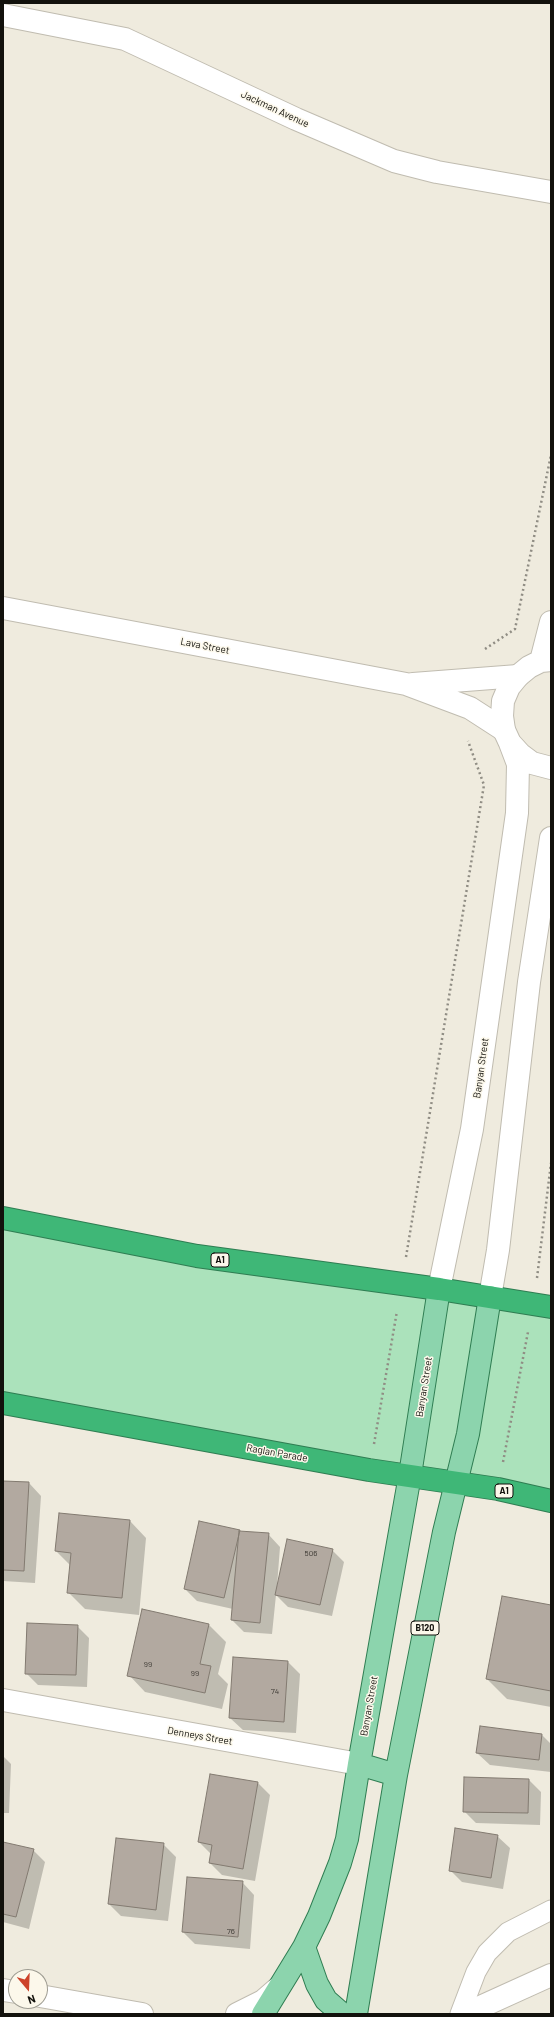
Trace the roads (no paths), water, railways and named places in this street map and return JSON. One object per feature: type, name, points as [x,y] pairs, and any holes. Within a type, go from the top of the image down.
[{"type":"highway","name":"A1","points":[[3,1218],[197,1256],[440,1289],[542,1305]]},
{"type":"highway","name":"Raglan Parade","points":[[3,1403],[369,1470],[498,1488],[551,1500]]},
{"type":"main road","name":"Banyan Street","points":[[263,2014],[304,1946],[340,1863],[348,1839],[359,1764],[410,1475],[440,1289]]},
{"type":"main road","name":"B120","points":[[356,2014],[396,1775],[444,1532],[468,1434],[490,1297]]},
{"type":"main road","name":"Denneys Street","points":[[359,1764],[396,1775]]},
{"type":"main road","points":[[304,1946],[317,1984],[326,2000],[342,2014]]},
{"type":"street","name":"Jackman Avenue","points":[[3,15],[125,39],[296,119],[394,160],[437,172],[551,192]]},
{"type":"street","name":"Lava Street","points":[[3,608],[406,684],[470,708],[507,736],[520,754],[532,764],[551,768]]},
{"type":"street","points":[[518,676],[528,667],[546,661],[551,622]]},
{"type":"street","name":"Lava Street","points":[[406,684],[518,676]]},
{"type":"street","name":"Banyan Street","points":[[440,1289],[472,1129],[517,813],[518,764],[507,736],[502,716],[503,701],[509,687],[518,676]]},
{"type":"street","points":[[490,1297],[498,1250],[529,982],[551,838]]},
{"type":"street","name":"Denneys Street","points":[[3,1700],[359,1764]]},
{"type":"street","points":[[465,2014],[551,1975]]},
{"type":"street","points":[[238,2014],[263,2001],[283,1983]]},
{"type":"street","points":[[48,1997],[142,2014]]},
{"type":"lane","points":[[460,2014],[476,1972],[487,1953],[508,1932],[551,1910]]}]
